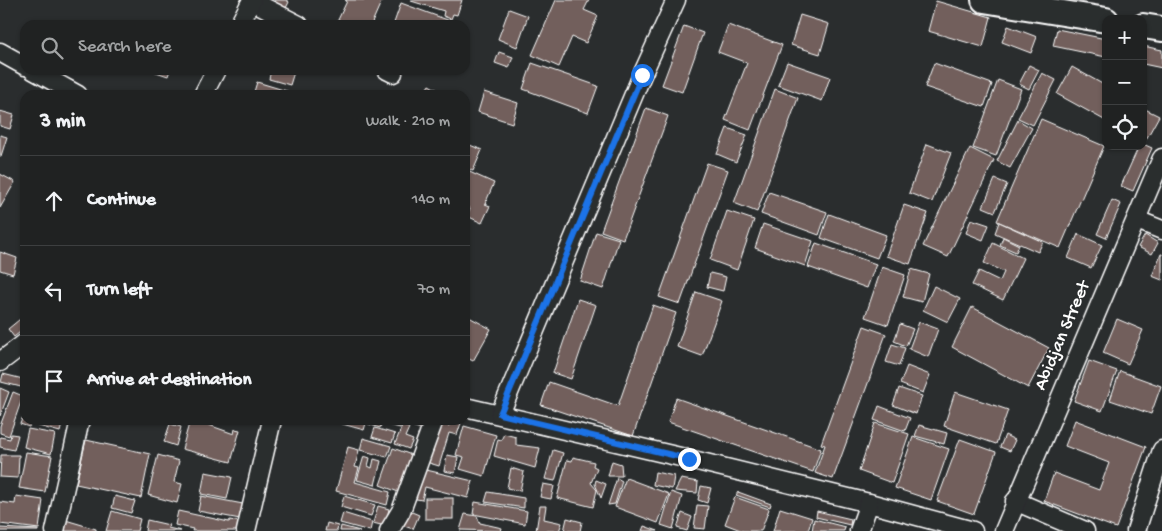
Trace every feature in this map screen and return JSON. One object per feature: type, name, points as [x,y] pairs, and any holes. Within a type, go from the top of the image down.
[{"type":"street","points":[[242,20],[252,0],[290,20]]},
{"type":"street","points":[[500,414],[642,75],[676,0]]},
{"type":"street","points":[[984,0],[1102,19]]},
{"type":"street","points":[[1147,27],[1162,29]]},
{"type":"street","points":[[0,52],[20,63]]},
{"type":"street","points":[[42,75],[69,90]]},
{"type":"street","points":[[206,90],[213,75]]},
{"type":"street","name":"Abidjan Street","points":[[1004,531],[1015,501],[1162,158]]},
{"type":"street","points":[[1137,220],[1162,230]]},
{"type":"street","points":[[0,362],[20,347]]},
{"type":"street","points":[[470,408],[869,504],[973,531]]},
{"type":"street","points":[[55,531],[79,425]]},
{"type":"street","points":[[246,531],[271,425]]},
{"type":"street","points":[[389,531],[401,511],[432,425]]},
{"type":"street","points":[[1136,531],[1162,450]]},
{"type":"street","points":[[1015,501],[1085,531]]},
{"type":"street","points":[[859,531],[869,504]]},
{"type":"building","points":[[275,0],[286,0],[289,2],[284,12],[272,5]]},
{"type":"building","points":[[345,0],[382,0],[373,20],[338,20],[347,1]]},
{"type":"building","points":[[411,0],[462,0],[457,15],[453,14],[451,19],[443,16],[444,11]]},
{"type":"building","points":[[556,0],[589,0],[584,10],[598,16],[586,43],[572,37],[559,67],[532,55]]},
{"type":"building","points":[[936,1],[991,17],[983,47],[928,31]]},
{"type":"building","points":[[401,3],[448,20],[395,20]]},
{"type":"building","points":[[509,9],[528,16],[517,47],[498,39]]},
{"type":"building","points":[[800,15],[829,24],[820,54],[791,45]]},
{"type":"building","points":[[728,25],[782,45],[750,130],[725,120],[747,63],[718,52]]},
{"type":"building","points":[[684,26],[703,33],[682,92],[662,85]]},
{"type":"building","points":[[1008,26],[1037,37],[1031,53],[1002,42]]},
{"type":"building","points":[[1057,29],[1102,38],[1102,56],[1053,46]]},
{"type":"building","points":[[1147,47],[1162,50],[1162,68],[1147,65]]},
{"type":"building","points":[[499,52],[513,57],[509,68],[495,63]]},
{"type":"building","points":[[787,62],[830,77],[822,101],[778,85]]},
{"type":"building","points":[[532,63],[598,86],[588,113],[523,89]]},
{"type":"building","points":[[934,63],[992,84],[984,107],[925,87]]},
{"type":"building","points":[[1029,65],[1039,70],[1029,89],[1019,84]]},
{"type":"building","points":[[1072,67],[1102,84],[1102,119],[1057,94]]},
{"type":"building","points":[[1042,73],[1056,80],[1033,125],[1018,118]]},
{"type":"building","points":[[270,75],[293,75],[290,85],[269,79]]},
{"type":"building","points":[[998,80],[1021,89],[996,156],[973,148]]},
{"type":"building","points":[[257,82],[283,90],[255,90]]},
{"type":"building","points":[[429,85],[438,90],[426,90]]},
{"type":"building","points":[[775,89],[798,98],[757,212],[734,203]]},
{"type":"building","points":[[484,92],[518,103],[512,123],[478,112]]},
{"type":"building","points":[[646,108],[668,116],[623,239],[601,231]]},
{"type":"building","points":[[1147,110],[1159,116],[1147,138]]},
{"type":"building","points":[[0,111],[14,115],[10,129],[0,126]]},
{"type":"building","points":[[1041,119],[1102,145],[1102,150],[1060,248],[997,221]]},
{"type":"building","points":[[1018,120],[1032,128],[1010,168],[997,161]]},
{"type":"building","points":[[727,128],[747,135],[736,162],[717,154]]},
{"type":"building","points":[[0,135],[7,137],[1,156],[0,156]]},
{"type":"building","points":[[927,144],[951,153],[932,202],[909,193]]},
{"type":"building","points":[[470,145],[482,150],[473,171],[470,170]]},
{"type":"building","points":[[1147,146],[1152,148],[1133,191],[1121,186],[1137,150],[1147,150]]},
{"type":"building","points":[[970,148],[994,160],[948,257],[923,246]]},
{"type":"building","points":[[707,163],[728,170],[680,304],[659,297]]},
{"type":"building","points":[[470,172],[494,183],[485,204],[490,206],[482,223],[470,217]]},
{"type":"building","points":[[0,174],[15,182],[0,208]]},
{"type":"building","points":[[995,179],[1007,184],[995,212],[983,207]]},
{"type":"building","points":[[769,192],[827,212],[819,235],[761,214]]},
{"type":"building","points":[[1112,200],[1121,204],[1106,238],[1097,234]]},
{"type":"building","points":[[904,205],[928,213],[910,264],[886,256]]},
{"type":"building","points":[[727,211],[754,220],[737,270],[710,260]]},
{"type":"building","points":[[829,214],[886,235],[877,258],[821,238]]},
{"type":"building","points":[[971,219],[989,225],[983,240],[966,233]]},
{"type":"building","points":[[999,222],[1043,242],[1038,252],[995,233]]},
{"type":"building","points":[[763,224],[813,241],[805,266],[755,248]]},
{"type":"building","points":[[596,232],[619,239],[603,289],[580,281]]},
{"type":"building","points":[[1078,234],[1102,245],[1091,268],[1068,258]]},
{"type":"building","points":[[1145,235],[1158,243],[1152,254],[1138,247]]},
{"type":"building","points":[[1003,237],[1019,245],[1016,252],[1000,245]]},
{"type":"building","points":[[816,243],[876,264],[867,288],[808,267]]},
{"type":"building","points":[[993,243],[1023,258],[1003,300],[972,285],[979,271],[1000,281],[1004,272],[984,263]]},
{"type":"building","points":[[0,252],[17,258],[13,274],[0,270]]},
{"type":"building","points":[[1162,254],[1162,280],[1152,276]]},
{"type":"building","points":[[882,267],[905,275],[888,325],[865,317]]},
{"type":"building","points":[[911,269],[929,274],[922,302],[903,297]]},
{"type":"building","points":[[710,273],[726,277],[723,291],[707,287]]},
{"type":"building","points":[[934,286],[960,299],[948,322],[923,310]]},
{"type":"building","points":[[696,292],[722,301],[702,356],[677,347]]},
{"type":"building","points":[[578,299],[596,305],[571,379],[553,373]]},
{"type":"building","points":[[653,305],[676,313],[633,436],[541,405],[549,382],[618,406]]},
{"type":"building","points":[[972,307],[1049,348],[1028,388],[952,347]]},
{"type":"building","points":[[470,318],[491,329],[473,361],[470,360]]},
{"type":"building","points":[[20,319],[20,332],[14,337],[8,329]]},
{"type":"building","points":[[1117,319],[1143,330],[1128,364],[1103,353]]},
{"type":"building","points":[[919,322],[938,329],[928,357],[909,349]]},
{"type":"building","points":[[900,324],[913,329],[906,346],[894,341]]},
{"type":"building","points":[[864,326],[886,334],[833,479],[815,473],[825,445],[821,444]]},
{"type":"building","points":[[892,344],[905,348],[899,366],[886,362]]},
{"type":"building","points":[[1089,361],[1117,371],[1102,411],[1074,401]]},
{"type":"building","points":[[907,366],[930,375],[923,393],[900,384]]},
{"type":"building","points":[[1120,371],[1161,386],[1151,414],[1110,400]]},
{"type":"building","points":[[3,374],[20,378],[20,387],[1,382]]},
{"type":"building","points":[[0,388],[9,392],[0,416]]},
{"type":"building","points":[[899,388],[922,396],[916,414],[893,405]]},
{"type":"building","points":[[13,392],[20,395],[20,405],[9,436],[0,433],[0,426]]},
{"type":"building","points":[[955,392],[1008,410],[996,444],[944,426]]},
{"type":"building","points":[[676,398],[821,449],[813,472],[668,422]]},
{"type":"building","points":[[879,406],[910,418],[905,431],[874,420]]},
{"type":"building","points":[[1075,420],[1146,447],[1116,528],[1044,501],[1054,473],[1099,490],[1109,463],[1065,446]]},
{"type":"building","points":[[875,423],[909,434],[892,483],[859,471]]},
{"type":"building","points":[[35,425],[62,425],[60,432]]},
{"type":"building","points":[[170,425],[181,427],[176,446],[164,442]]},
{"type":"building","points":[[189,425],[209,425],[234,434],[235,429],[240,430],[231,462],[182,449]]},
{"type":"building","points":[[346,425],[366,425],[364,430]]},
{"type":"building","points":[[389,425],[401,425],[400,428]]},
{"type":"building","points":[[408,425],[426,425],[424,430]]},
{"type":"building","points":[[437,425],[460,425],[457,435],[449,433],[439,466],[426,462]]},
{"type":"building","points":[[919,425],[947,433],[944,444],[915,436]]},
{"type":"building","points":[[402,426],[409,428],[405,437],[413,440],[409,449],[395,444]]},
{"type":"building","points":[[464,426],[496,435],[484,476],[460,469],[464,457],[456,455]]},
{"type":"building","points":[[375,428],[395,434],[392,443],[372,437]]},
{"type":"building","points":[[28,429],[55,434],[51,454],[24,447]]},
{"type":"building","points":[[11,434],[18,435],[14,450],[0,447],[0,437],[10,439]]},
{"type":"building","points":[[504,434],[516,437],[516,445],[540,448],[535,468],[494,456],[498,439],[501,440]]},
{"type":"building","points":[[1005,435],[1015,440],[1010,451],[1000,447]]},
{"type":"building","points":[[913,437],[949,449],[931,500],[895,488]]},
{"type":"building","points":[[363,438],[391,446],[387,457],[360,450]]},
{"type":"building","points":[[960,439],[996,452],[974,514],[937,501]]},
{"type":"building","points":[[86,440],[150,454],[141,498],[76,484]]},
{"type":"building","points":[[348,447],[359,450],[355,467],[359,468],[355,482],[390,492],[387,505],[336,491]]},
{"type":"building","points":[[393,448],[414,456],[401,493],[380,485]]},
{"type":"building","points":[[553,450],[563,453],[555,481],[545,479]]},
{"type":"building","points":[[26,452],[52,456],[45,492],[19,488]]},
{"type":"building","points":[[1,455],[19,455],[18,478],[0,477]]},
{"type":"building","points":[[158,455],[179,461],[174,482],[182,484],[177,503],[148,495]]},
{"type":"building","points":[[447,455],[458,457],[455,473],[444,471]]},
{"type":"building","points":[[364,456],[370,458],[368,466],[372,468],[374,459],[381,461],[375,485],[357,480]]},
{"type":"building","points":[[573,457],[594,462],[593,466],[597,468],[591,483],[597,490],[593,507],[557,498],[567,460],[572,461]]},
{"type":"building","points":[[612,461],[621,464],[622,476],[608,476]]},
{"type":"building","points":[[418,468],[473,481],[468,498],[425,487],[422,500],[411,498]]},
{"type":"building","points":[[511,468],[524,472],[520,491],[507,488]]},
{"type":"building","points":[[205,472],[232,477],[227,499],[201,494]]},
{"type":"building","points":[[655,472],[674,476],[672,489],[653,485]]},
{"type":"building","points":[[617,478],[622,481],[615,504],[608,505]]},
{"type":"building","points":[[626,478],[669,494],[658,523],[615,507]]},
{"type":"building","points":[[681,479],[698,482],[697,493],[675,491]]},
{"type":"building","points":[[596,480],[606,484],[601,498],[595,484]]},
{"type":"building","points":[[543,484],[554,486],[551,499],[540,497]]},
{"type":"building","points":[[701,486],[711,488],[707,503],[698,500]]},
{"type":"building","points":[[488,492],[524,498],[524,508],[485,502]]},
{"type":"building","points":[[671,492],[682,496],[673,529],[661,525]]},
{"type":"building","points":[[738,492],[771,504],[770,507],[736,495]]},
{"type":"building","points":[[16,496],[43,500],[39,529],[0,524],[0,502],[15,504]]},
{"type":"building","points":[[115,496],[135,501],[131,513],[112,508]]},
{"type":"building","points":[[201,496],[243,504],[240,519],[198,511]]},
{"type":"building","points":[[344,496],[375,505],[371,516],[341,507]]},
{"type":"building","points":[[735,497],[769,509],[761,531],[743,531],[725,524]]},
{"type":"building","points":[[425,498],[453,498],[453,519],[425,519]]},
{"type":"building","points":[[475,502],[527,511],[525,524],[473,514]]},
{"type":"building","points":[[697,505],[708,506],[705,529],[694,528]]},
{"type":"building","points":[[378,506],[389,509],[385,526],[373,523]]},
{"type":"building","points":[[540,506],[546,506],[544,519],[562,523],[559,531],[536,531]]},
{"type":"building","points":[[780,508],[812,518],[808,531],[773,531]]},
{"type":"building","points":[[407,510],[419,515],[413,529],[401,525]]},
{"type":"building","points":[[112,511],[140,519],[137,531],[106,531]]},
{"type":"building","points":[[178,511],[229,522],[230,520],[240,522],[238,531],[192,531],[193,529],[175,525]]},
{"type":"building","points":[[817,511],[851,519],[850,525],[816,517]]},
{"type":"building","points":[[343,513],[372,522],[370,531],[340,523]]},
{"type":"building","points":[[682,513],[692,517],[687,531],[677,528]]},
{"type":"building","points":[[465,514],[477,516],[480,523],[502,528],[501,531],[460,530]]},
{"type":"building","points":[[567,518],[582,522],[580,531],[564,531]]},
{"type":"building","points":[[62,519],[96,529],[96,531],[59,531]]},
{"type":"building","points":[[814,519],[845,527],[844,531],[812,531]]},
{"type":"building","points":[[147,520],[169,525],[168,528],[181,531],[145,531]]},
{"type":"building","points":[[327,523],[338,526],[337,531],[325,531]]},
{"type":"building","points":[[341,526],[360,531],[340,531]]},
{"type":"building","points":[[644,526],[658,531],[642,531]]},
{"type":"building","points":[[0,528],[38,530],[38,531],[0,531]]},
{"type":"route","points":[[642,75],[500,414],[689,459]]}]
